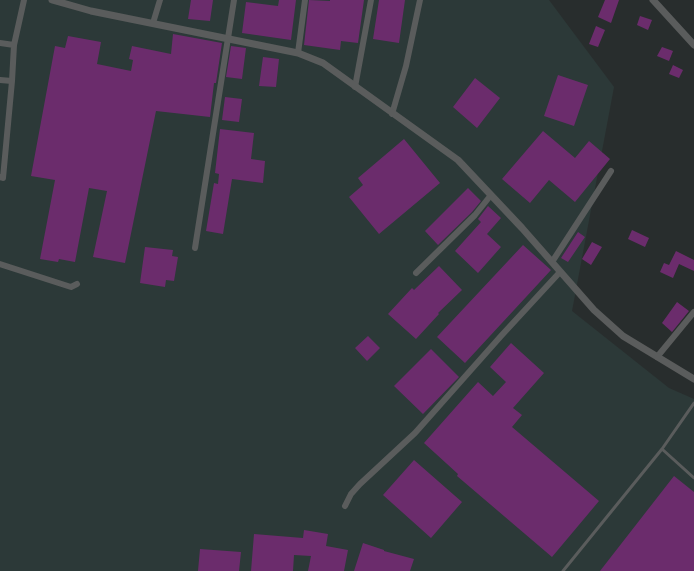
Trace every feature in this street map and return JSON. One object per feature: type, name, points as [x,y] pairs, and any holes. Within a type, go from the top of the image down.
[{"type":"street","points":[[0,178],[3,178],[14,45],[24,0]]},
{"type":"street","points":[[52,0],[91,11],[298,53],[324,63],[392,114],[458,160],[594,310],[623,336],[694,379]]},
{"type":"street","points":[[153,23],[160,0]]},
{"type":"street","points":[[195,248],[234,0]]},
{"type":"street","points":[[298,53],[305,0]]},
{"type":"street","points":[[355,87],[371,0]]},
{"type":"street","points":[[392,114],[406,66],[420,0]]},
{"type":"street","points":[[653,0],[694,45]]},
{"type":"street","points":[[0,43],[14,45]]},
{"type":"street","points":[[0,80],[12,81]]},
{"type":"street","points":[[0,138],[7,139]]},
{"type":"street","points":[[552,262],[611,171]]},
{"type":"street","points":[[416,273],[475,215],[491,195]]},
{"type":"street","points":[[0,264],[71,287],[77,284]]},
{"type":"street","points":[[345,506],[351,494],[360,484],[415,433],[560,272]]},
{"type":"street","points":[[657,357],[694,312]]},
{"type":"lane","points":[[563,571],[662,449],[694,403]]},
{"type":"lane","points":[[662,449],[694,478]]},
{"type":"shaded area","points":[[0,0],[549,0],[614,87],[572,311],[669,388],[694,399],[694,571],[0,571]]},
{"type":"building","points":[[191,0],[213,0],[210,21],[188,19]]},
{"type":"building","points":[[279,0],[296,0],[291,40],[242,33],[246,2],[278,6]]},
{"type":"building","points":[[309,0],[364,0],[358,43],[341,41],[340,50],[304,45]]},
{"type":"building","points":[[379,0],[405,0],[399,43],[373,39]]},
{"type":"building","points":[[605,0],[619,0],[611,23],[598,17]]},
{"type":"building","points":[[640,16],[652,20],[648,30],[637,25]]},
{"type":"building","points":[[596,26],[605,30],[598,47],[589,44]]},
{"type":"building","points":[[173,34],[222,43],[216,83],[214,83],[210,117],[156,111],[125,263],[93,257],[107,191],[89,188],[75,262],[59,259],[58,262],[40,259],[55,180],[31,176],[55,46],[65,48],[68,36],[101,42],[97,64],[131,71],[133,60],[129,59],[132,46],[171,54]]},
{"type":"building","points":[[231,46],[246,48],[242,79],[226,77]]},
{"type":"building","points":[[662,47],[673,51],[669,61],[657,56]]},
{"type":"building","points":[[263,57],[279,59],[276,87],[259,86]]},
{"type":"building","points":[[673,65],[683,70],[679,78],[669,74]]},
{"type":"building","points":[[558,75],[588,85],[574,126],[544,116]]},
{"type":"building","points":[[475,78],[500,98],[477,128],[453,107]]},
{"type":"building","points":[[225,97],[242,99],[239,122],[222,120]]},
{"type":"building","points":[[220,129],[254,133],[251,159],[265,161],[263,183],[232,179],[223,234],[206,231],[214,183],[218,184],[219,174],[215,173]]},
{"type":"building","points":[[543,131],[575,158],[589,141],[610,159],[575,202],[549,180],[530,203],[502,179]]},
{"type":"building","points":[[404,139],[440,183],[379,234],[349,197],[363,185],[358,178]]},
{"type":"building","points":[[468,188],[481,201],[472,212],[438,245],[425,231]]},
{"type":"building","points":[[488,206],[501,218],[487,234],[501,247],[478,273],[455,251],[481,222],[478,219]]},
{"type":"building","points":[[632,230],[649,238],[645,247],[628,239]]},
{"type":"building","points":[[578,232],[585,237],[568,262],[561,258]]},
{"type":"building","points":[[592,242],[602,247],[591,265],[582,259]]},
{"type":"building","points":[[523,245],[551,270],[465,363],[437,337]]},
{"type":"building","points":[[145,247],[173,250],[172,256],[178,257],[174,281],[166,280],[165,287],[140,283]]},
{"type":"building","points":[[676,251],[694,260],[694,271],[679,264],[673,278],[660,272],[664,263],[669,265]]},
{"type":"building","points":[[439,266],[462,290],[438,313],[439,314],[416,339],[388,314],[412,288],[414,290]]},
{"type":"building","points":[[677,302],[689,311],[672,332],[662,323]]},
{"type":"building","points":[[368,336],[380,348],[367,361],[355,348]]},
{"type":"building","points":[[511,343],[544,373],[513,408],[522,415],[512,427],[599,501],[552,557],[457,476],[458,474],[424,443],[478,382],[493,396],[506,382],[490,367]]},
{"type":"building","points":[[431,349],[459,377],[423,414],[394,386]]},
{"type":"building","points":[[414,460],[462,502],[431,538],[383,495]]},
{"type":"building","points":[[674,476],[694,492],[694,571],[600,571]]},
{"type":"building","points":[[304,530],[328,534],[326,546],[348,550],[344,571],[308,571],[311,556],[294,555],[293,571],[251,571],[254,534],[303,538]]},
{"type":"building","points":[[363,543],[384,551],[414,559],[410,571],[354,571]]},
{"type":"building","points":[[200,549],[241,552],[239,571],[198,571]]}]
